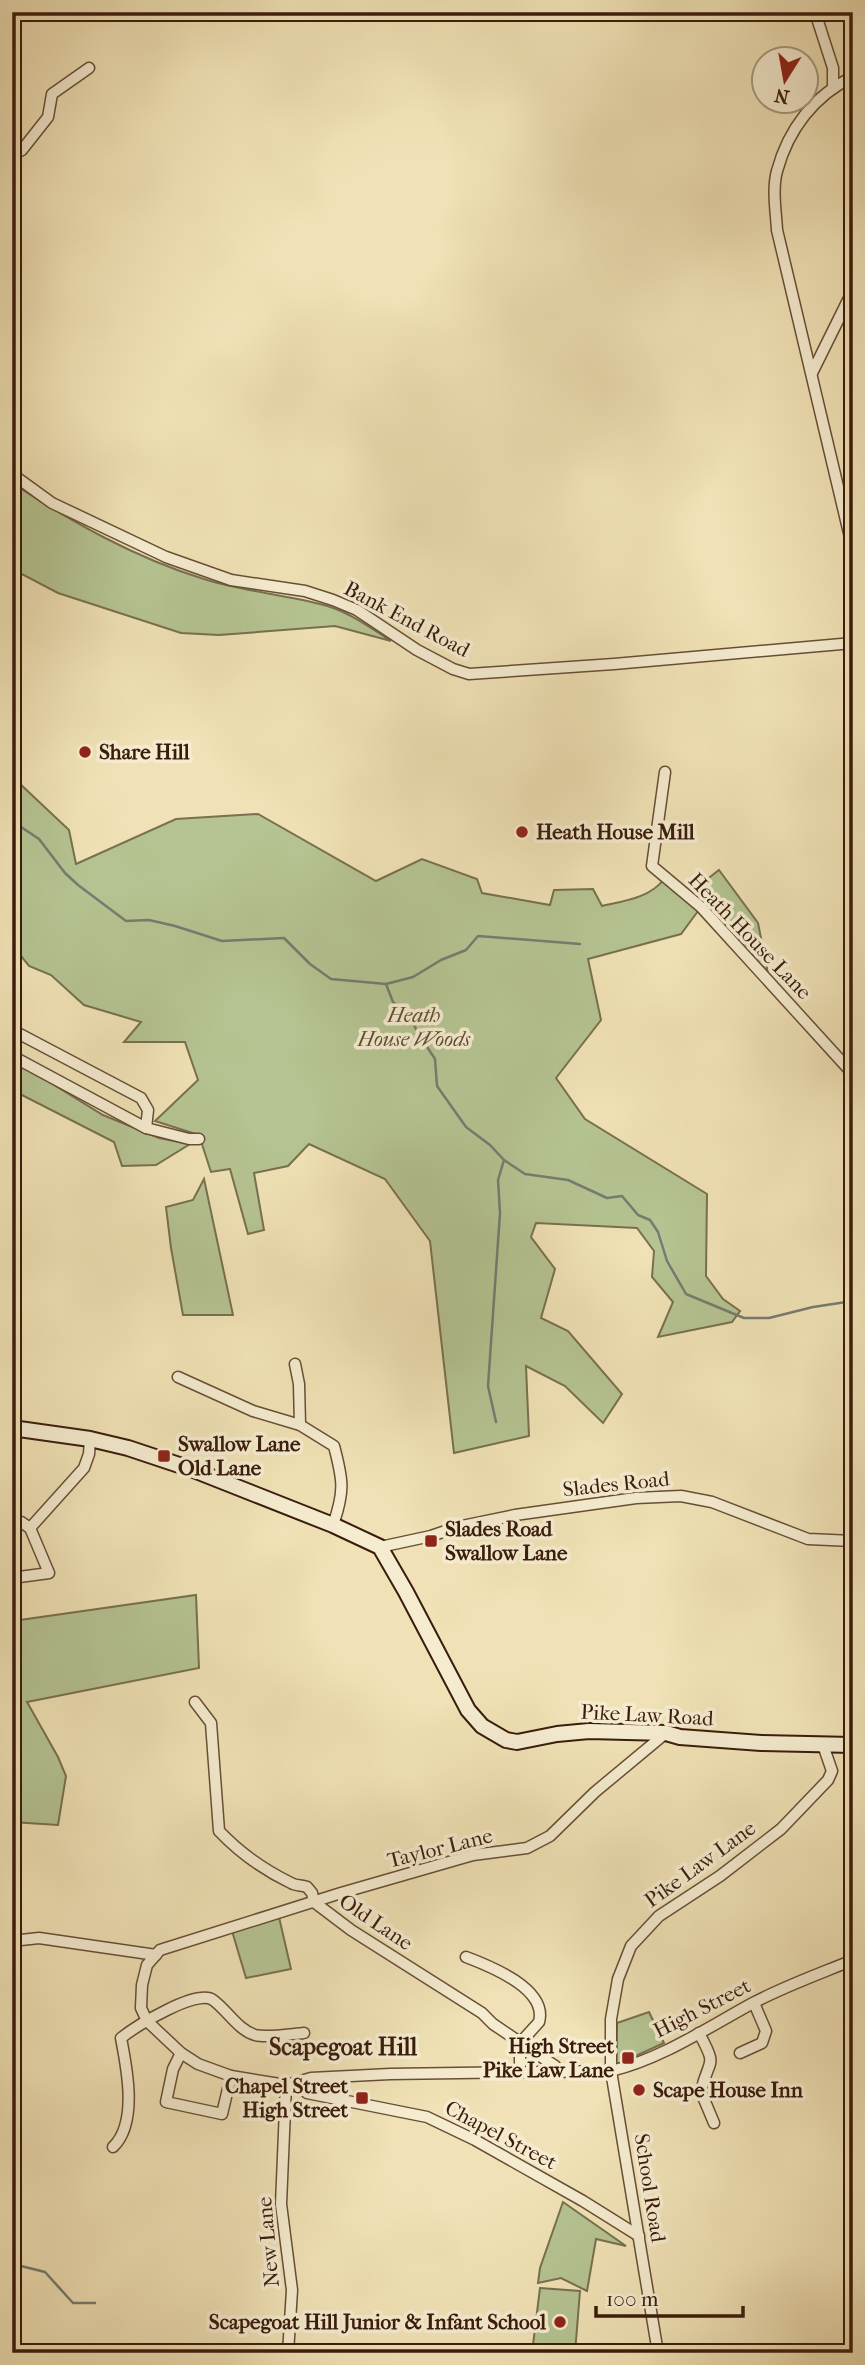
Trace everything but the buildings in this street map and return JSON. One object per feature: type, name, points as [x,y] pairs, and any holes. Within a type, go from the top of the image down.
[{"type":"street","points":[[815,12],[833,68],[833,87]]},
{"type":"street","points":[[12,163],[17,153],[48,117],[52,94],[89,68]]},
{"type":"street","points":[[853,77],[833,87],[810,106],[791,137],[776,172],[778,230],[853,550]]},
{"type":"street","points":[[812,373],[853,290]]},
{"type":"street","name":"Bank End Road","points":[[12,474],[52,503],[166,557],[231,580],[305,591],[332,600],[357,610],[417,650],[453,669],[469,674],[853,643]]},
{"type":"street","name":"Heath House Lane","points":[[666,772],[652,866],[710,916],[853,1074]]},
{"type":"street","points":[[12,1030],[141,1098],[148,1110],[146,1128]]},
{"type":"street","points":[[12,1056],[146,1128],[188,1139],[199,1139]]},
{"type":"street","points":[[295,1364],[299,1384],[300,1425]]},
{"type":"street","points":[[178,1377],[253,1411],[300,1425],[334,1446],[343,1478],[342,1500],[333,1525]]},
{"type":"street","points":[[12,1428],[128,1448],[191,1469],[333,1525],[380,1547]]},
{"type":"street","points":[[30,1528],[84,1468],[90,1440]]},
{"type":"street","name":"Slades Road","points":[[380,1547],[515,1515],[636,1498],[681,1496],[712,1502],[808,1539],[853,1541]]},
{"type":"street","points":[[12,1520],[30,1528],[49,1573],[12,1578]]},
{"type":"street","name":"Pike Law Road","points":[[380,1547],[468,1710],[482,1726],[506,1740],[517,1742],[589,1731],[666,1733],[680,1737],[761,1743],[853,1745]]},
{"type":"street","name":"Old Lane","points":[[195,1702],[211,1723],[219,1831],[236,1848],[263,1866],[292,1884],[307,1886],[314,1902],[351,1930],[482,2013],[560,2072]]},
{"type":"street","name":"Taylor Lane","points":[[156,1955],[160,1950],[473,1855],[527,1848],[550,1836],[595,1792],[666,1733]]},
{"type":"street","name":"Pike Law Lane","points":[[611,2071],[611,2019],[618,1979],[631,1946],[659,1916],[720,1877],[781,1829],[828,1780],[832,1771],[823,1745]]},
{"type":"street","points":[[12,1941],[39,1938],[156,1955]]},
{"type":"street","points":[[147,2021],[141,2008],[142,1985],[148,1965],[156,1955]]},
{"type":"street","points":[[466,1957],[495,1968],[523,1984],[539,2009],[539,2022],[520,2043],[520,2072]]},
{"type":"street","name":"High Street","points":[[147,2021],[181,2053],[198,2064],[231,2076],[291,2084],[311,2078],[350,2076],[611,2071],[632,2066],[754,2003],[853,1960]]},
{"type":"street","points":[[113,2147],[121,2140],[127,2124],[125,2056],[121,2038],[147,2021],[177,2005],[205,1997],[213,2000],[243,2028],[256,2035],[304,2033]]},
{"type":"street","points":[[740,2053],[762,2043],[766,2031],[754,2003]]},
{"type":"street","points":[[699,2033],[711,2055],[712,2063],[701,2092],[714,2123]]},
{"type":"street","points":[[181,2053],[173,2069],[166,2102],[222,2114],[231,2076]]},
{"type":"street","name":"School Road","points":[[611,2071],[657,2353]]},
{"type":"street","name":"Chapel Street","points":[[291,2084],[307,2093],[427,2117],[487,2146],[583,2200],[639,2236]]},
{"type":"street","name":"New Lane","points":[[288,2353],[292,2290],[281,2204],[291,2084]]},
{"type":"green space","points":[[12,483],[81,525],[153,561],[218,583],[339,610],[391,641],[335,626],[219,635],[181,633],[58,593],[12,569]]},
{"type":"green space","name":"Heath House Woods","points":[[18,782],[69,830],[76,864],[176,819],[258,814],[376,881],[422,859],[477,879],[482,893],[550,905],[554,890],[593,889],[602,906],[644,895],[664,879],[701,907],[681,934],[588,959],[601,1020],[556,1078],[585,1119],[707,1194],[706,1276],[723,1299],[740,1311],[732,1322],[658,1337],[673,1302],[652,1277],[654,1251],[637,1228],[536,1223],[531,1237],[555,1269],[541,1318],[568,1331],[622,1394],[603,1423],[565,1386],[526,1366],[529,1436],[454,1453],[430,1241],[385,1179],[309,1144],[288,1166],[254,1173],[264,1230],[248,1234],[230,1169],[211,1172],[199,1135],[155,1121],[198,1080],[185,1042],[124,1042],[141,1022],[84,1005],[51,975],[29,966],[12,945],[12,790]]},
{"type":"green space","points":[[719,870],[758,923],[768,973],[692,891]]},
{"type":"green space","points":[[12,1059],[103,1115],[159,1138],[190,1144],[156,1165],[122,1166],[114,1142],[12,1092]]},
{"type":"green space","points":[[204,1179],[233,1315],[183,1315],[166,1207],[193,1200]]},
{"type":"green space","points":[[196,1595],[199,1668],[27,1702],[66,1776],[58,1825],[12,1822],[12,1625],[20,1620]]},
{"type":"green space","points":[[279,1917],[291,1969],[246,1978],[232,1931]]},
{"type":"green space","points":[[649,2012],[664,2043],[616,2065],[617,2023]]},
{"type":"green space","points":[[563,2202],[626,2246],[596,2239],[587,2291],[561,2278],[538,2283],[540,2268]]},
{"type":"green space","name":"Scapegoat Hill Junior & Infant School","points":[[540,2288],[580,2291],[575,2353],[532,2353]]},
{"type":"waterway","points":[[12,821],[39,839],[65,873],[78,885],[126,921],[149,920],[222,941],[284,938],[310,964],[331,979],[386,984],[393,1002],[411,1019],[435,1059],[437,1086],[466,1127],[490,1145],[504,1160],[525,1174],[568,1180],[607,1198],[622,1196],[638,1215],[650,1220],[658,1232],[667,1261],[686,1294],[744,1318],[769,1318],[853,1301]]},
{"type":"waterway","points":[[386,984],[413,977],[441,960],[466,950],[478,936],[580,944]]},
{"type":"waterway","points":[[496,1422],[488,1386],[500,1213],[498,1180],[504,1160]]},
{"type":"waterway","points":[[12,2261],[17,2265],[45,2272],[73,2303],[95,2303]]},
{"type":"place","name":"Share Hill","points":[[85,752]]},
{"type":"place","name":"Heath House Mill","points":[[522,832]]},
{"type":"place","name":"Swallow Lane Old Lane","points":[[164,1456]]},
{"type":"place","name":"Slades Road Swallow Lane","points":[[431,1541]]},
{"type":"place","name":"High Street Pike Law Lane","points":[[628,2058]]},
{"type":"place","name":"Scape House Inn","points":[[639,2090]]},
{"type":"place","name":"Chapel Street High Street","points":[[362,2098]]},
{"type":"place","name":"Scapegoat Hill Junior & Infant School","points":[[560,2322]]},
{"type":"district","name":"Scapegoat Hill","points":[[343,2047]]}]
